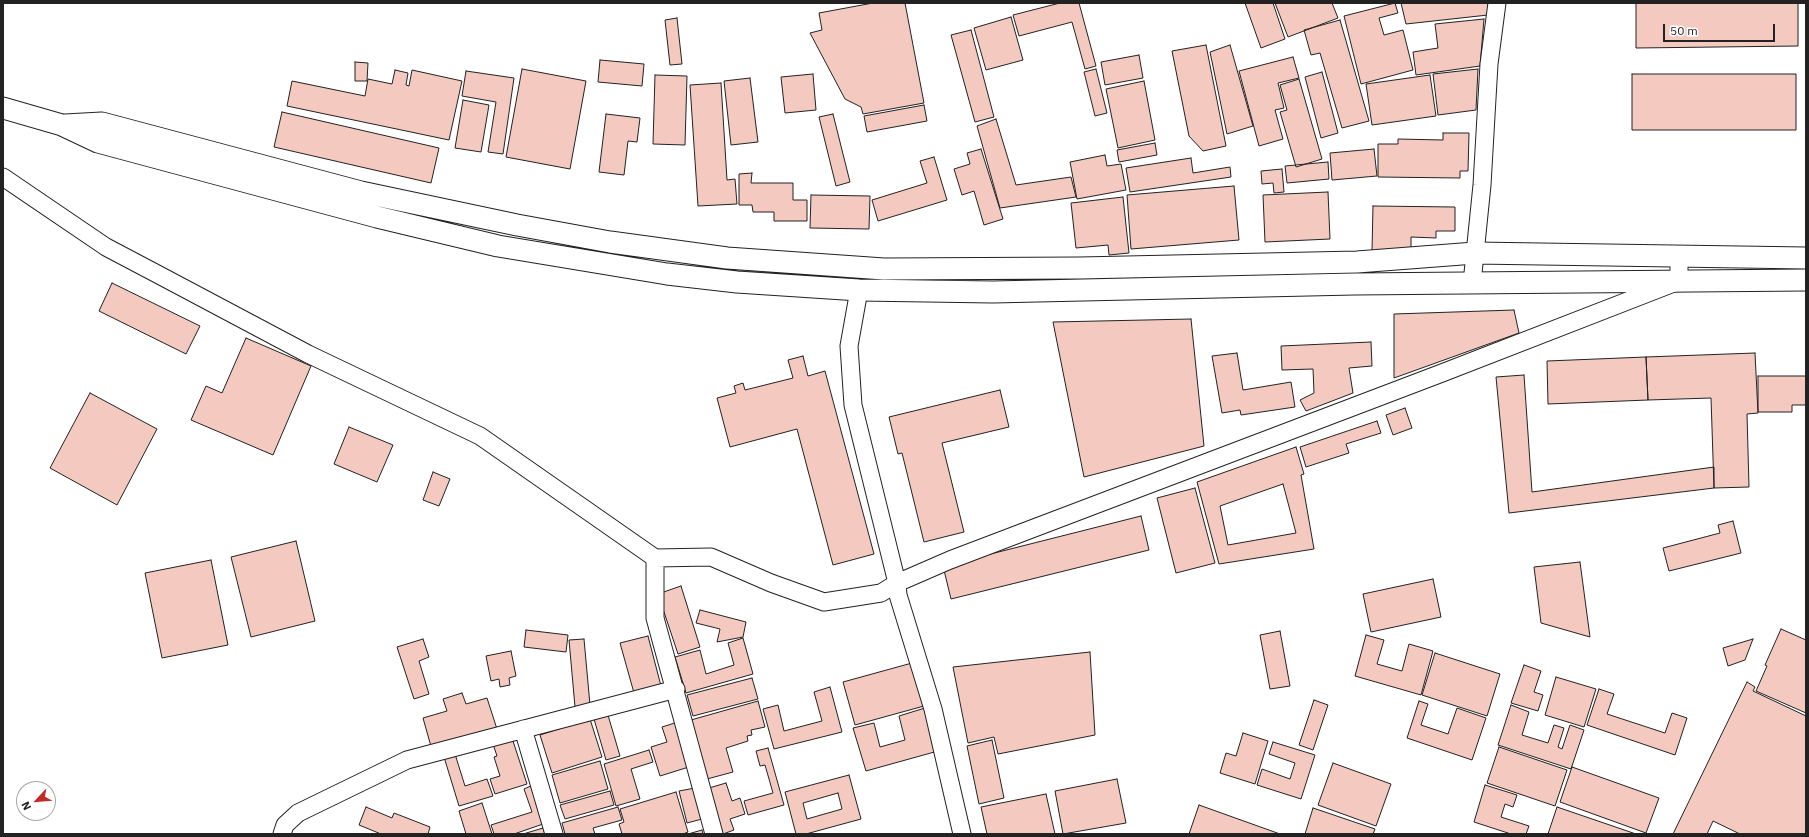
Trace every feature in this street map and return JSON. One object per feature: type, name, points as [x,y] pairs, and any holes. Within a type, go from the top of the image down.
[{"type":"main road","points":[[3,108],[62,125],[98,142],[377,217],[498,246],[667,274],[737,282],[859,290],[993,292],[1198,287],[1806,280]]},
{"type":"main road","points":[[62,125],[102,123],[369,193],[517,225],[602,241],[727,258],[884,269],[1197,266],[1357,262],[1475,253],[1806,258]]},
{"type":"main road","points":[[1197,266],[1198,287]]},
{"type":"street","points":[[1472,283],[1482,185],[1490,64],[1497,3]]},
{"type":"street","points":[[3,177],[106,246],[140,265],[308,354],[480,436],[655,558],[711,557],[771,583],[824,602],[881,593],[897,583],[950,560],[1442,373],[1679,281],[1679,257]]},
{"type":"street","points":[[859,290],[849,346],[853,405],[897,583],[898,595],[933,709],[962,834]]},
{"type":"street","points":[[655,558],[655,618],[676,689],[714,834]]},
{"type":"street","points":[[282,834],[285,825],[298,813],[407,760],[676,689]]},
{"type":"street","points":[[523,729],[554,834]]},
{"type":"building","points":[[873,3],[905,3],[924,103],[863,114],[861,107],[845,99],[810,33],[822,30],[819,13]]},
{"type":"building","points":[[1060,3],[1079,3],[1096,66],[1085,69],[1072,22],[1019,36],[1013,15]]},
{"type":"building","points":[[1245,3],[1273,3],[1285,39],[1261,48]]},
{"type":"building","points":[[1275,3],[1332,3],[1338,18],[1288,37]]},
{"type":"building","points":[[1395,3],[1398,13],[1379,18],[1384,35],[1403,30],[1413,70],[1361,84],[1344,16]]},
{"type":"building","points":[[1401,3],[1488,3],[1488,15],[1406,24]]},
{"type":"building","points":[[1636,3],[1798,3],[1798,46],[1636,48]]},
{"type":"building","points":[[1011,17],[1023,60],[986,70],[974,28]]},
{"type":"building","points":[[677,18],[682,64],[670,65],[665,20]]},
{"type":"building","points":[[1484,19],[1480,66],[1416,75],[1413,52],[1438,48],[1435,24]]},
{"type":"building","points":[[1340,20],[1369,121],[1342,128],[1320,53],[1311,55],[1304,30]]},
{"type":"building","points":[[971,30],[994,117],[975,122],[951,35]]},
{"type":"building","points":[[1206,45],[1226,146],[1203,151],[1189,136],[1172,51]]},
{"type":"building","points":[[1230,45],[1253,126],[1227,134],[1210,52]]},
{"type":"building","points":[[1139,55],[1143,78],[1105,85],[1101,62]]},
{"type":"building","points":[[1293,57],[1299,78],[1278,83],[1284,108],[1275,110],[1283,139],[1259,146],[1239,71]]},
{"type":"building","points":[[600,60],[644,64],[642,86],[598,82]]},
{"type":"building","points":[[355,62],[368,63],[367,81],[355,81]]},
{"type":"building","points":[[522,69],[586,81],[570,169],[506,157]]},
{"type":"building","points":[[1096,69],[1107,113],[1095,116],[1084,72]]},
{"type":"building","points":[[1478,69],[1476,110],[1438,115],[1433,74]]},
{"type":"building","points":[[395,70],[408,73],[406,85],[409,86],[412,70],[462,81],[449,140],[287,106],[292,81],[365,96],[368,79],[392,84]]},
{"type":"building","points":[[466,71],[514,78],[503,154],[488,152],[496,102],[462,96]]},
{"type":"building","points":[[1322,72],[1338,133],[1321,138],[1305,77]]},
{"type":"building","points":[[813,74],[816,110],[785,113],[781,77]]},
{"type":"building","points":[[1632,74],[1796,74],[1796,130],[1632,130]]},
{"type":"building","points":[[655,75],[687,76],[685,145],[653,144]]},
{"type":"building","points":[[1430,75],[1436,116],[1372,125],[1366,84]]},
{"type":"building","points":[[750,78],[758,142],[731,145],[724,81]]},
{"type":"building","points":[[1299,79],[1322,159],[1296,167],[1280,112],[1287,110],[1280,85]]},
{"type":"building","points":[[1144,81],[1155,140],[1118,148],[1106,89]]},
{"type":"building","points":[[721,83],[727,180],[735,179],[737,204],[698,206],[690,85]]},
{"type":"building","points":[[463,100],[489,105],[481,152],[455,148]]},
{"type":"building","points":[[924,105],[927,121],[867,132],[864,116]]},
{"type":"building","points":[[282,112],[439,148],[431,183],[274,147]]},
{"type":"building","points":[[606,114],[640,118],[637,142],[628,141],[624,175],[599,172]]},
{"type":"building","points":[[833,114],[850,182],[836,186],[819,117]]},
{"type":"building","points":[[996,119],[1016,185],[1071,177],[1076,197],[1000,208],[977,126]]},
{"type":"building","points":[[1443,133],[1469,133],[1468,171],[1460,171],[1460,178],[1378,177],[1378,144],[1398,144],[1398,139],[1443,140]]},
{"type":"building","points":[[1155,143],[1157,155],[1119,162],[1117,150]]},
{"type":"building","points":[[981,149],[1003,219],[984,225],[974,191],[962,195],[954,169],[970,164],[967,153]]},
{"type":"building","points":[[1374,149],[1377,176],[1332,180],[1330,153]]},
{"type":"building","points":[[1105,155],[1107,166],[1121,164],[1126,190],[1077,199],[1070,162]]},
{"type":"building","points":[[934,157],[947,200],[878,221],[872,200],[927,183],[920,161]]},
{"type":"building","points":[[1191,158],[1193,173],[1230,167],[1231,177],[1130,192],[1126,168]]},
{"type":"building","points":[[1328,162],[1329,179],[1287,183],[1285,166]]},
{"type":"building","points":[[1282,169],[1284,192],[1274,193],[1273,183],[1262,184],[1261,171]]},
{"type":"building","points":[[752,173],[751,183],[793,183],[793,200],[807,200],[807,221],[774,221],[774,212],[753,212],[752,205],[739,205],[739,174]]},
{"type":"building","points":[[1234,186],[1239,240],[1131,249],[1127,195]]},
{"type":"building","points":[[1328,192],[1330,239],[1265,242],[1263,195]]},
{"type":"building","points":[[811,195],[870,196],[869,229],[810,228]]},
{"type":"building","points":[[1123,197],[1129,253],[1109,255],[1108,245],[1076,248],[1071,203]]},
{"type":"building","points":[[1373,206],[1455,207],[1455,231],[1436,231],[1436,238],[1411,237],[1411,252],[1372,251]]},
{"type":"building","points":[[112,283],[200,326],[186,354],[99,311]]},
{"type":"building","points":[[1514,310],[1519,333],[1394,378],[1394,314]]},
{"type":"building","points":[[1191,319],[1204,446],[1084,477],[1053,322]]},
{"type":"building","points":[[246,338],[311,366],[273,455],[191,420],[206,386],[222,393]]},
{"type":"building","points":[[1371,342],[1372,366],[1349,368],[1353,393],[1306,411],[1300,400],[1314,393],[1313,369],[1282,370],[1281,346]]},
{"type":"building","points":[[1237,353],[1243,390],[1291,382],[1295,407],[1241,415],[1240,410],[1222,413],[1212,356]]},
{"type":"building","points":[[1755,353],[1758,413],[1747,414],[1749,487],[1714,488],[1711,398],[1648,400],[1646,357]]},
{"type":"building","points":[[803,356],[808,376],[825,371],[874,554],[833,565],[797,429],[730,447],[717,398],[736,393],[734,386],[743,383],[745,390],[793,378],[788,360]]},
{"type":"building","points":[[1646,357],[1648,400],[1548,404],[1547,361]]},
{"type":"building","points":[[1524,375],[1532,492],[1714,467],[1714,488],[1509,513],[1496,377]]},
{"type":"building","points":[[1758,376],[1806,376],[1806,405],[1792,405],[1792,412],[1758,412]]},
{"type":"building","points":[[1000,390],[1009,427],[942,443],[964,532],[924,542],[902,453],[898,454],[889,417]]},
{"type":"building","points":[[90,393],[157,429],[117,505],[50,468]]},
{"type":"building","points":[[1405,408],[1412,428],[1393,435],[1386,415]]},
{"type":"building","points":[[1377,421],[1381,433],[1346,444],[1349,453],[1306,467],[1300,447]]},
{"type":"building","points":[[349,427],[393,445],[377,482],[334,464]]},
{"type":"building","points":[[1296,447],[1304,474],[1301,475],[1314,549],[1219,564],[1197,482]]},
{"type":"building","points":[[433,472],[450,479],[439,506],[423,500]]},
{"type":"building","points":[[1283,484],[1296,533],[1228,545],[1220,506]]},
{"type":"building","points":[[1195,488],[1215,563],[1176,573],[1157,498]]},
{"type":"building","points":[[1141,516],[1149,550],[951,599],[943,566]]},
{"type":"building","points":[[1733,521],[1741,553],[1669,571],[1663,548],[1720,533],[1718,525]]},
{"type":"building","points":[[296,541],[315,621],[251,637],[231,557]]},
{"type":"building","points":[[211,560],[228,645],[162,658],[145,573]]},
{"type":"building","points":[[1580,562],[1590,637],[1541,623],[1534,567]]},
{"type":"building","points":[[1433,579],[1441,617],[1371,632],[1363,594]]},
{"type":"building","points":[[681,586],[700,647],[678,654],[658,594]]},
{"type":"building","points":[[700,610],[746,622],[743,637],[717,642],[720,629],[696,623]]},
{"type":"building","points":[[1781,629],[1806,640],[1806,713],[1756,691],[1767,666],[1765,665]]},
{"type":"building","points":[[526,630],[568,635],[566,652],[524,647]]},
{"type":"building","points":[[1280,631],[1290,686],[1270,689],[1260,635]]},
{"type":"building","points":[[1366,635],[1384,640],[1377,664],[1402,671],[1409,644],[1433,651],[1421,695],[1355,676]]},
{"type":"building","points":[[648,636],[661,686],[634,693],[620,643]]},
{"type":"building","points":[[743,638],[753,674],[686,693],[675,657],[700,650],[706,674],[734,665],[728,643]]},
{"type":"building","points":[[423,639],[429,657],[419,661],[429,694],[414,699],[397,647]]},
{"type":"building","points":[[584,639],[590,705],[575,707],[569,640]]},
{"type":"building","points":[[1753,639],[1745,660],[1728,666],[1723,648]]},
{"type":"building","points":[[511,651],[516,676],[509,678],[510,685],[500,687],[499,679],[491,681],[486,656]]},
{"type":"building","points":[[1090,652],[1095,735],[998,754],[994,737],[968,743],[953,667]]},
{"type":"building","points":[[1435,653],[1500,674],[1487,716],[1422,695]]},
{"type":"building","points":[[912,663],[924,706],[855,725],[843,682]]},
{"type":"building","points":[[1524,665],[1541,671],[1534,692],[1543,695],[1538,711],[1511,703]]},
{"type":"building","points":[[1556,677],[1596,689],[1584,727],[1545,715]]},
{"type":"building","points":[[752,678],[758,699],[693,716],[687,695]]},
{"type":"building","points":[[1747,682],[1755,687],[1753,691],[1806,716],[1806,834],[1740,834],[1713,821],[1707,834],[1673,834]]},
{"type":"building","points":[[830,687],[842,732],[774,749],[763,709],[778,705],[784,731],[822,721],[814,692]]},
{"type":"building","points":[[1599,689],[1614,694],[1607,714],[1665,733],[1672,713],[1687,718],[1675,755],[1587,725]]},
{"type":"building","points":[[462,693],[466,704],[487,698],[497,729],[432,750],[423,718],[447,711],[443,699]]},
{"type":"building","points":[[1314,700],[1328,705],[1313,750],[1299,745]]},
{"type":"building","points":[[758,701],[765,727],[751,730],[752,735],[747,736],[748,741],[726,748],[733,772],[707,779],[691,720]]},
{"type":"building","points":[[1419,701],[1428,704],[1421,725],[1448,734],[1457,708],[1486,718],[1472,760],[1407,738]]},
{"type":"building","points":[[1511,705],[1529,712],[1522,735],[1548,743],[1554,725],[1564,728],[1558,747],[1562,749],[1570,725],[1584,730],[1571,769],[1498,745]]},
{"type":"building","points":[[925,708],[938,751],[866,771],[853,728],[874,723],[880,747],[905,740],[899,716]]},
{"type":"building","points":[[608,715],[620,756],[606,760],[594,719]]},
{"type":"building","points":[[590,719],[602,757],[552,773],[540,735]]},
{"type":"building","points":[[678,722],[692,766],[660,776],[651,747],[667,742],[662,727]]},
{"type":"building","points":[[1243,733],[1268,741],[1255,784],[1220,773],[1226,753],[1236,756]]},
{"type":"building","points":[[512,738],[527,784],[495,794],[490,779],[500,776],[494,757],[497,756],[493,744]]},
{"type":"building","points":[[992,740],[1004,798],[979,804],[967,746]]},
{"type":"building","points":[[1273,742],[1315,755],[1301,799],[1257,785],[1262,769],[1290,779],[1295,763],[1269,754]]},
{"type":"building","points":[[1499,747],[1567,770],[1555,806],[1487,783]]},
{"type":"building","points":[[768,748],[784,805],[748,815],[744,801],[773,793],[765,765],[760,766],[756,751]]},
{"type":"building","points":[[649,750],[653,762],[631,769],[640,799],[616,806],[604,764]]},
{"type":"building","points":[[455,754],[465,786],[487,779],[493,796],[459,806],[444,757]]},
{"type":"building","points":[[600,761],[608,789],[560,803],[552,775]]},
{"type":"building","points":[[1333,763],[1391,784],[1376,826],[1318,805]]},
{"type":"building","points":[[1572,767],[1659,798],[1646,833],[1560,802]]},
{"type":"building","points":[[849,775],[861,819],[806,834],[796,834],[785,792]]},
{"type":"building","points":[[1117,779],[1126,823],[1063,834],[1055,791]]},
{"type":"building","points":[[726,783],[732,801],[740,798],[745,814],[730,819],[734,830],[723,834],[709,788]]},
{"type":"building","points":[[533,785],[546,823],[514,834],[494,834],[491,825],[532,812],[524,789]]},
{"type":"building","points":[[1485,785],[1517,795],[1513,807],[1505,804],[1501,817],[1529,826],[1526,834],[1511,834],[1474,822]]},
{"type":"building","points":[[695,788],[702,819],[687,823],[679,791]]},
{"type":"building","points":[[610,791],[614,805],[565,819],[560,805]]},
{"type":"building","points":[[676,792],[688,832],[683,834],[622,834],[619,824],[624,822],[620,809]]},
{"type":"building","points":[[838,793],[842,809],[807,819],[803,803]]},
{"type":"building","points":[[1046,794],[1055,834],[987,834],[981,807]]},
{"type":"building","points":[[482,803],[492,834],[466,834],[459,811]]},
{"type":"building","points":[[1199,805],[1280,834],[1189,834]]},
{"type":"building","points":[[366,807],[392,818],[394,813],[430,827],[428,834],[381,834],[359,825]]},
{"type":"building","points":[[618,807],[622,820],[593,828],[595,834],[565,834],[562,823]]},
{"type":"building","points":[[1557,807],[1636,834],[1548,834]]},
{"type":"building","points":[[1313,808],[1375,829],[1373,834],[1305,834]]},
{"type":"building","points":[[543,828],[545,834],[523,834]]},
{"type":"building","points":[[702,830],[703,834],[688,834]]}]
